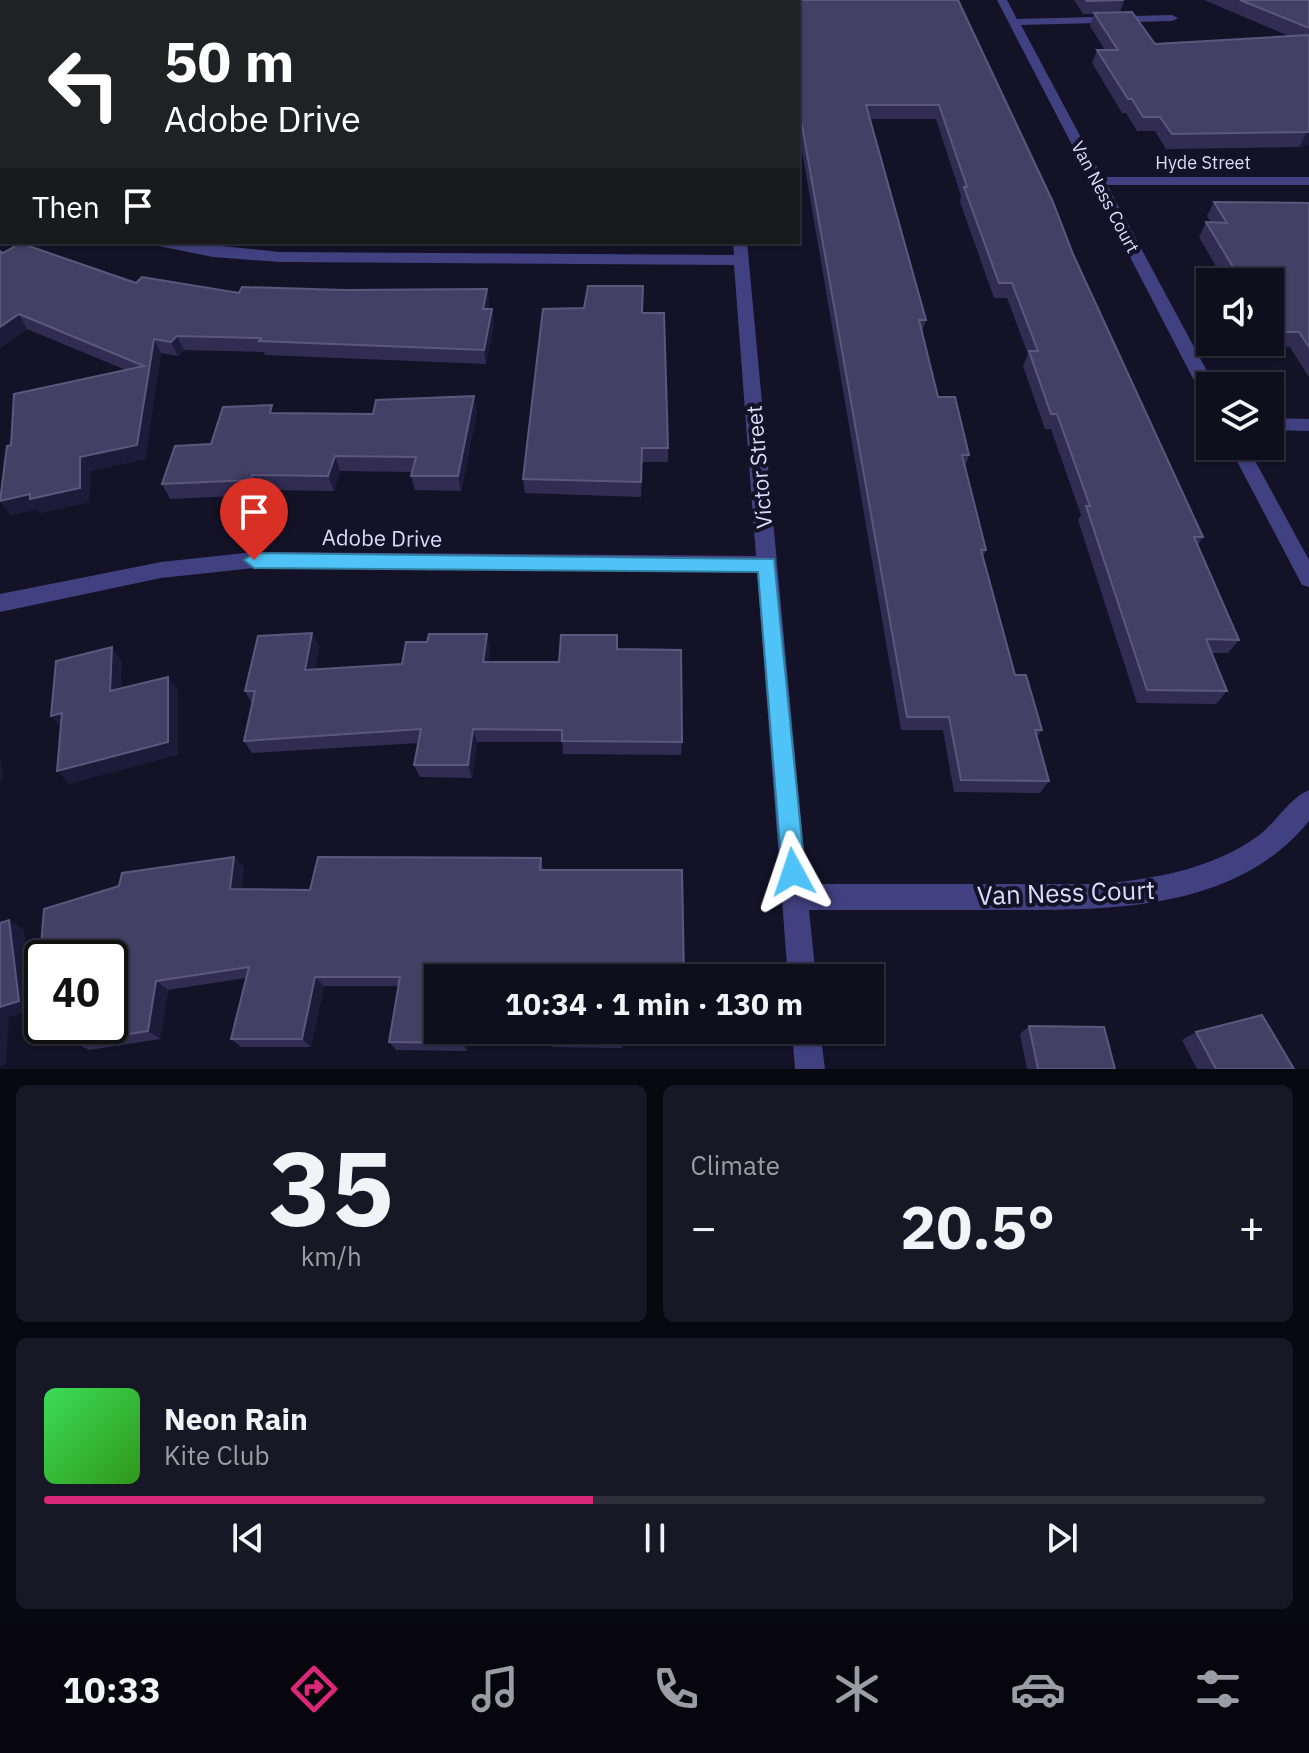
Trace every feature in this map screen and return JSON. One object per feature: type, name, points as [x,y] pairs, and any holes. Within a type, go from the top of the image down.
[{"type":"street","name":"Van Ness Court","points":[[1002,0],[1198,372]]},
{"type":"street","points":[[1013,22],[1172,18]]},
{"type":"street","name":"Hyde Street","points":[[1097,181],[1309,181]]},
{"type":"street","points":[[170,244],[213,252],[280,257],[740,251]]},
{"type":"street","name":"Victor Street","points":[[740,251],[801,964]]},
{"type":"street","points":[[1284,424],[1309,425]]},
{"type":"street","points":[[1245,460],[1309,579]]},
{"type":"street","name":"Adobe Drive","points":[[0,603],[161,570],[254,560],[767,564]]},
{"type":"street","name":"Van Ness Court","points":[[796,897],[1087,897],[1146,893],[1218,873],[1250,856],[1276,838],[1309,802]]},
{"type":"street","points":[[807,1044],[810,1069]]},
{"type":"building","points":[[800,0],[958,0],[1053,202],[1073,254],[1203,537],[1194,537],[1239,640],[1206,639],[1227,691],[1147,690],[1086,506],[1090,506],[1057,414],[1051,414],[1029,351],[1038,351],[1012,283],[999,283],[964,187],[967,187],[939,105],[866,105],[926,320],[919,320],[938,397],[955,397],[969,455],[962,455],[986,550],[981,550],[1015,675],[1026,675],[1042,730],[1035,730],[1049,781],[961,780],[949,717],[907,717],[800,114]]},
{"type":"building","points":[[1240,0],[1309,0],[1309,28]]},
{"type":"building","points":[[1132,12],[1155,44],[1309,35],[1309,132],[1172,134],[1160,117],[1143,117],[1097,50],[1118,50],[1094,13]]},
{"type":"building","points":[[1214,202],[1309,203],[1309,347],[1299,332],[1284,332],[1284,268],[1234,268],[1206,222],[1227,223]]},
{"type":"building","points":[[23,244],[136,283],[142,277],[239,293],[242,287],[487,289],[483,309],[492,309],[484,350],[259,341],[261,338],[177,336],[171,342],[154,339],[137,445],[80,457],[80,488],[30,499],[30,494],[0,501],[7,446],[11,445],[14,394],[144,366],[19,314],[0,327],[0,251],[3,253]]},
{"type":"building","points":[[588,286],[643,286],[642,313],[664,313],[668,448],[642,448],[641,482],[523,479],[543,309],[584,308]]},
{"type":"building","points":[[474,396],[458,476],[411,476],[416,457],[335,456],[328,476],[252,475],[251,480],[162,484],[175,446],[211,444],[223,407],[272,405],[270,413],[373,414],[376,400]]},
{"type":"building","points":[[312,633],[305,670],[402,664],[406,642],[427,642],[429,634],[487,634],[483,662],[559,662],[561,635],[617,635],[617,649],[681,650],[682,742],[562,741],[562,730],[473,729],[468,765],[414,765],[421,729],[244,741],[255,691],[245,691],[258,636]]},
{"type":"building","points":[[112,647],[110,691],[168,677],[168,742],[57,771],[62,713],[51,716],[56,661]]},
{"type":"building","points":[[234,857],[230,889],[310,890],[318,857],[541,858],[540,870],[682,870],[684,964],[424,964],[424,1042],[389,1042],[400,977],[315,977],[302,1039],[231,1039],[249,967],[156,981],[148,1031],[128,1034],[128,940],[41,940],[44,909],[119,886],[122,873]]},
{"type":"building","points":[[9,920],[19,1001],[0,1007],[0,923]]},
{"type":"building","points":[[1262,1015],[1294,1069],[1216,1069],[1196,1032]]},
{"type":"building","points":[[1029,1026],[1104,1027],[1115,1069],[1038,1069]]},
{"type":"route","points":[[254,560],[767,564],[793,872]]}]
